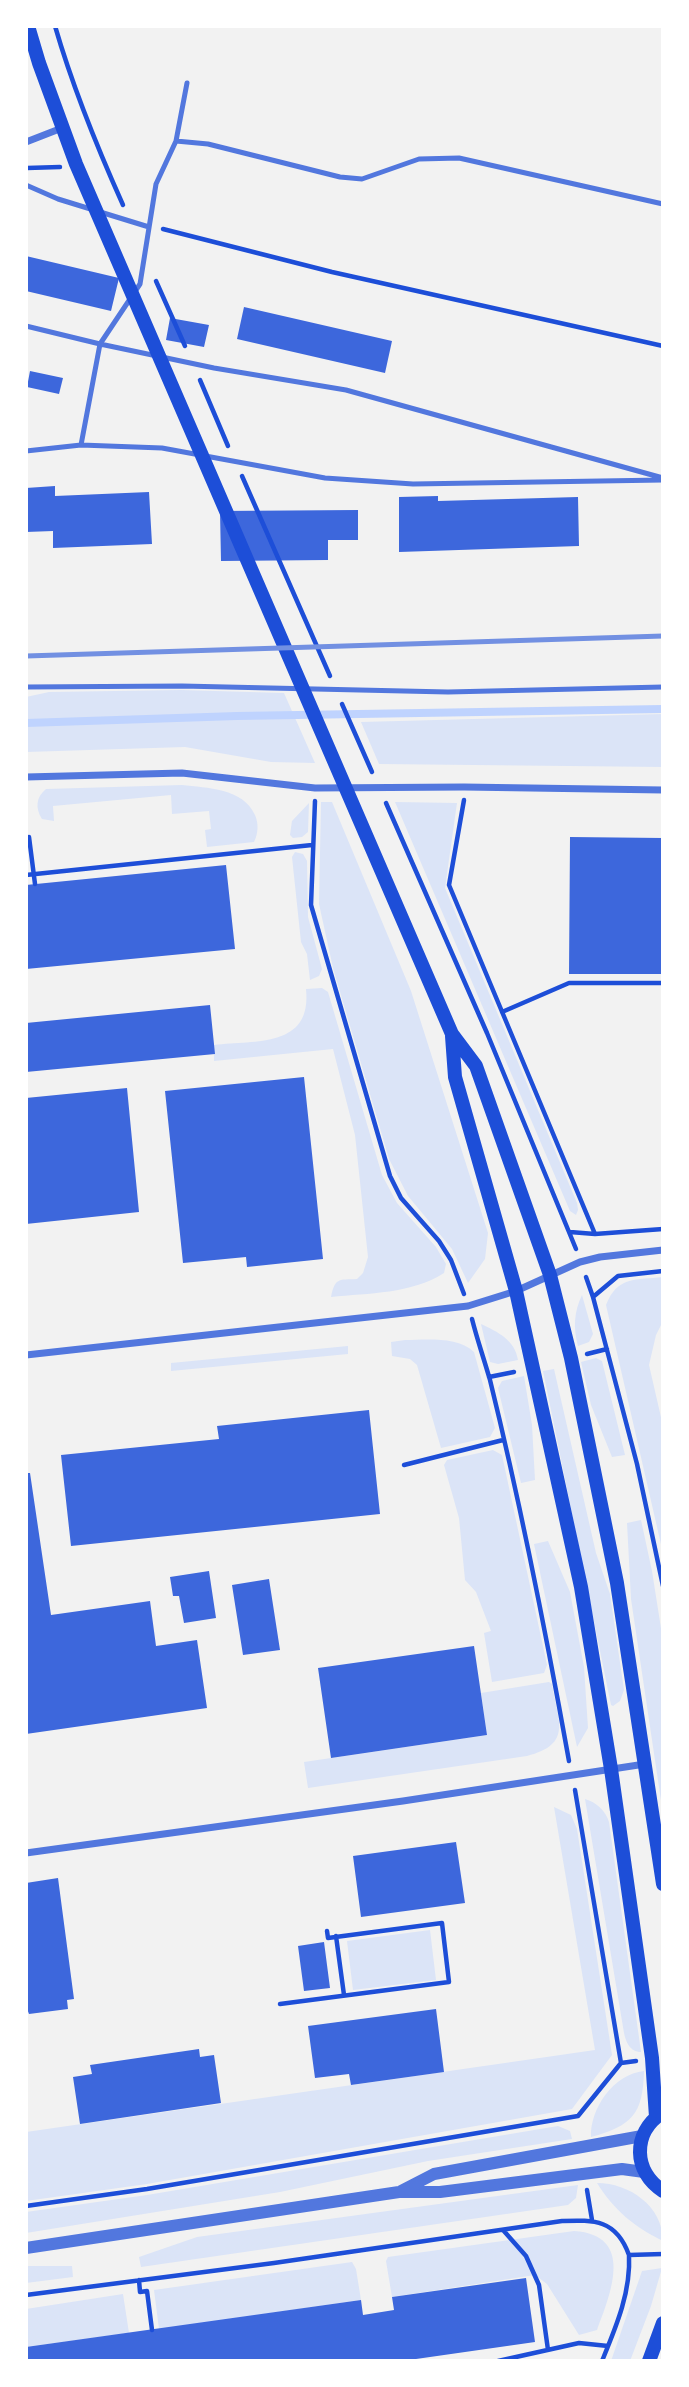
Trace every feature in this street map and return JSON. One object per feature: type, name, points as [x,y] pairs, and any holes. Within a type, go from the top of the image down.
[{"type":"main road","points":[[28,26],[82,177],[452,1034],[476,1066],[550,1275],[571,1358],[615,1571],[663,1884]]},
{"type":"main road","points":[[452,1034],[455,1077],[516,1291],[581,1587],[611,1769],[659,2115],[642,2136],[639,2153],[644,2172],[662,2192]]},
{"type":"main road","points":[[649,2361],[663,2323]]},
{"type":"main road","points":[[657,2361],[663,2350]]},
{"type":"street","points":[[26,142],[63,128]]},
{"type":"street","points":[[26,777],[182,773],[315,788],[663,790]]},
{"type":"street","points":[[26,1355],[468,1306],[516,1291],[580,1262],[663,1250]]},
{"type":"street","points":[[26,1853],[645,1764]]},
{"type":"street","points":[[398,2192],[434,2174],[642,2136]]},
{"type":"street","points":[[26,2248],[398,2192],[440,2192],[622,2169],[644,2172]]},
{"type":"lane","points":[[81,445],[100,344],[140,284],[156,184],[176,141],[187,83]]},
{"type":"lane","points":[[176,141],[208,144],[340,177],[362,179],[419,159],[459,158],[663,204]]},
{"type":"lane","points":[[26,185],[58,199],[149,226]]},
{"type":"lane","points":[[26,326],[214,368],[346,390],[663,479]]},
{"type":"lane","points":[[26,451],[81,445],[162,447],[325,478],[413,484],[663,479]]},
{"type":"lane","points":[[26,687],[182,686],[448,692],[663,687]]},
{"type":"path","points":[[55,26],[97,145],[124,208]]},
{"type":"path","points":[[149,226],[331,272],[663,346]]},
{"type":"path","points":[[152,272],[185,348]]},
{"type":"path","points":[[197,373],[230,449]]},
{"type":"path","points":[[241,475],[331,678]]},
{"type":"path","points":[[342,703],[375,779]]},
{"type":"path","points":[[464,787],[464,803],[449,885],[595,1234]]},
{"type":"path","points":[[315,788],[311,905],[390,1175],[401,1198],[452,1260],[461,1287]]},
{"type":"path","points":[[381,792],[487,1033],[573,1241]]},
{"type":"path","points":[[29,837],[35,884]]},
{"type":"path","points":[[26,875],[312,845]]},
{"type":"path","points":[[502,1012],[569,983],[663,983]]},
{"type":"path","points":[[570,1232],[595,1234],[663,1228]]},
{"type":"path","points":[[593,1297],[618,1276],[663,1271]]},
{"type":"path","points":[[589,1285],[637,1464],[663,1586]]},
{"type":"path","points":[[472,1322],[489,1377],[547,1634],[621,2063]]},
{"type":"path","points":[[404,1465],[503,1440]]},
{"type":"path","points":[[280,2004],[449,1982],[442,1923],[328,1938],[327,1931]]},
{"type":"path","points":[[337,1936],[344,1996]]},
{"type":"path","points":[[26,2206],[147,2189],[578,2116],[621,2063],[643,2060]]},
{"type":"path","points":[[26,2295],[274,2263],[562,2221],[592,2220],[617,2234],[629,2255],[630,2272],[620,2318],[602,2361]]},
{"type":"path","points":[[503,2230],[526,2256],[539,2285],[548,2350]]},
{"type":"path","points":[[629,2255],[663,2254]]},
{"type":"path","points":[[139,2280],[140,2292],[147,2291],[152,2330]]},
{"type":"path","points":[[498,2361],[579,2343],[608,2346]]},
{"type":"shaded area","points":[[181,690],[284,693],[315,763],[271,762],[185,747],[26,752],[26,697],[49,692]]},
{"type":"shaded area","points":[[663,714],[663,767],[379,764],[361,722]]},
{"type":"shaded area","points":[[182,785],[223,791],[242,799],[256,818],[258,829],[254,842],[207,847],[205,830],[211,829],[209,811],[172,814],[171,795],[53,806],[54,821],[42,819],[38,807],[38,799],[46,789]]},
{"type":"shaded area","points":[[321,802],[332,802],[411,991],[488,1233],[485,1259],[468,1283],[452,1249],[408,1196],[389,1159],[333,968],[319,904]]},
{"type":"shaded area","points":[[395,802],[457,803],[445,888],[577,1203],[576,1215],[570,1211]]},
{"type":"shaded area","points":[[309,803],[308,832],[302,837],[293,838],[290,835],[292,821]]},
{"type":"shaded area","points":[[295,852],[303,854],[307,861],[308,917],[322,969],[319,976],[310,980],[307,954],[301,942],[292,857]]},
{"type":"shaded area","points":[[322,988],[328,992],[382,1175],[397,1203],[436,1247],[446,1264],[444,1273],[418,1285],[331,1297],[336,1283],[357,1279],[363,1273],[368,1257],[355,1135],[333,1049],[214,1061],[214,1045],[263,1041],[291,1031],[300,1022],[305,1008],[306,989]]},
{"type":"shaded area","points":[[663,1277],[663,1321],[656,1335],[649,1365],[663,1426],[663,1553],[606,1305],[616,1289],[628,1281]]},
{"type":"shaded area","points":[[582,1295],[593,1334],[589,1342],[578,1346],[575,1320]]},
{"type":"shaded area","points":[[481,1324],[509,1342],[518,1360],[498,1364],[490,1362]]},
{"type":"shaded area","points":[[450,1341],[474,1352],[495,1428],[490,1437],[441,1448],[417,1365],[410,1359],[392,1356],[391,1342]]},
{"type":"shaded area","points":[[348,1346],[348,1354],[171,1371],[171,1363]]},
{"type":"shaded area","points":[[596,1358],[602,1361],[625,1455],[612,1457],[591,1405],[581,1362]]},
{"type":"shaded area","points":[[554,1369],[596,1553],[610,1594],[624,1690],[620,1701],[613,1706],[543,1371]]},
{"type":"shaded area","points":[[524,1376],[532,1425],[535,1480],[521,1483],[498,1388],[502,1381]]},
{"type":"shaded area","points":[[493,1450],[502,1455],[547,1665],[544,1673],[492,1682],[484,1633],[491,1631],[476,1592],[465,1580],[459,1518],[444,1465],[447,1460]]},
{"type":"shaded area","points":[[641,1520],[663,1641],[663,1814],[631,1599],[627,1523]]},
{"type":"shaded area","points":[[548,1541],[570,1592],[584,1667],[588,1728],[577,1747],[534,1544]]},
{"type":"shaded area","points":[[549,1682],[552,1684],[559,1730],[557,1738],[542,1751],[527,1756],[308,1788],[304,1762],[487,1735],[481,1693]]},
{"type":"shaded area","points":[[585,1799],[600,1808],[609,1822],[641,2052],[631,2048],[624,2033]]},
{"type":"shaded area","points":[[554,1807],[571,1815],[577,1829],[612,2055],[572,2109],[147,2184],[26,2201],[26,2132],[595,2050]]},
{"type":"shaded area","points":[[430,1930],[436,1980],[353,1990],[347,1941]]},
{"type":"shaded area","points":[[644,2071],[641,2098],[632,2116],[626,2123],[591,2137],[595,2115],[606,2094],[623,2078]]},
{"type":"shaded area","points":[[558,2126],[570,2131],[572,2139],[428,2161],[280,2192],[26,2233],[26,2212],[147,2195]]},
{"type":"shaded area","points":[[597,2183],[621,2187],[642,2199],[657,2217],[663,2241],[626,2217]]},
{"type":"shaded area","points":[[578,2185],[576,2198],[568,2205],[141,2267],[139,2257],[197,2237]]},
{"type":"shaded area","points":[[574,2231],[593,2235],[605,2243],[612,2254],[612,2283],[597,2330],[579,2335],[547,2284],[535,2275],[392,2297],[386,2261],[388,2257]]},
{"type":"shaded area","points":[[352,2262],[356,2269],[361,2300],[159,2329],[154,2290]]},
{"type":"shaded area","points":[[26,2266],[72,2266],[73,2277],[26,2283]]},
{"type":"shaded area","points":[[662,2268],[630,2361],[611,2361],[642,2271]]},
{"type":"shaded area","points":[[123,2294],[129,2333],[26,2347],[26,2309]]},
{"type":"building","points":[[26,256],[119,278],[111,311],[26,291]]},
{"type":"building","points":[[244,307],[392,341],[385,373],[237,339]]},
{"type":"building","points":[[170,318],[209,325],[204,347],[166,340]]},
{"type":"building","points":[[30,371],[63,378],[59,394],[27,387]]},
{"type":"building","points":[[55,486],[55,496],[149,492],[152,544],[53,548],[53,531],[26,532],[26,488]]},
{"type":"building","points":[[438,496],[438,501],[578,497],[579,546],[399,552],[399,497]]},
{"type":"building","points":[[358,510],[358,540],[328,540],[328,560],[221,561],[220,511]]},
{"type":"building","points":[[570,837],[663,838],[663,974],[569,974]]},
{"type":"building","points":[[226,865],[235,949],[26,969],[26,885]]},
{"type":"building","points":[[210,1005],[215,1054],[26,1072],[26,1023]]},
{"type":"building","points":[[304,1077],[323,1259],[247,1267],[246,1257],[183,1263],[165,1091]]},
{"type":"building","points":[[127,1088],[139,1212],[26,1224],[26,1098]]},
{"type":"building","points":[[369,1410],[380,1514],[71,1546],[61,1455],[219,1439],[217,1426]]},
{"type":"building","points":[[26,1473],[30,1473],[51,1615],[150,1601],[156,1646],[197,1640],[207,1708],[26,1734]]},
{"type":"building","points":[[209,1571],[216,1618],[184,1623],[179,1596],[173,1596],[170,1577]]},
{"type":"building","points":[[269,1579],[280,1650],[243,1655],[232,1585]]},
{"type":"building","points":[[474,1646],[487,1735],[331,1758],[318,1668]]},
{"type":"building","points":[[456,1842],[465,1903],[361,1917],[353,1856]]},
{"type":"building","points":[[58,1878],[74,1999],[67,2000],[68,2009],[29,2014],[26,2006],[26,1883]]},
{"type":"building","points":[[324,1942],[330,1988],[304,1991],[298,1946]]},
{"type":"building","points":[[436,2009],[444,2072],[351,2085],[349,2074],[315,2078],[308,2026]]},
{"type":"building","points":[[199,2049],[200,2057],[214,2055],[221,2103],[80,2124],[73,2077],[92,2074],[90,2065]]},
{"type":"building","points":[[526,2278],[535,2342],[402,2361],[26,2361],[26,2347],[361,2300],[363,2315],[394,2310],[392,2297]]},
{"type":"waterway","points":[[26,723],[237,716],[663,709]]},
{"type":"railway","points":[[26,656],[663,636]]}]
